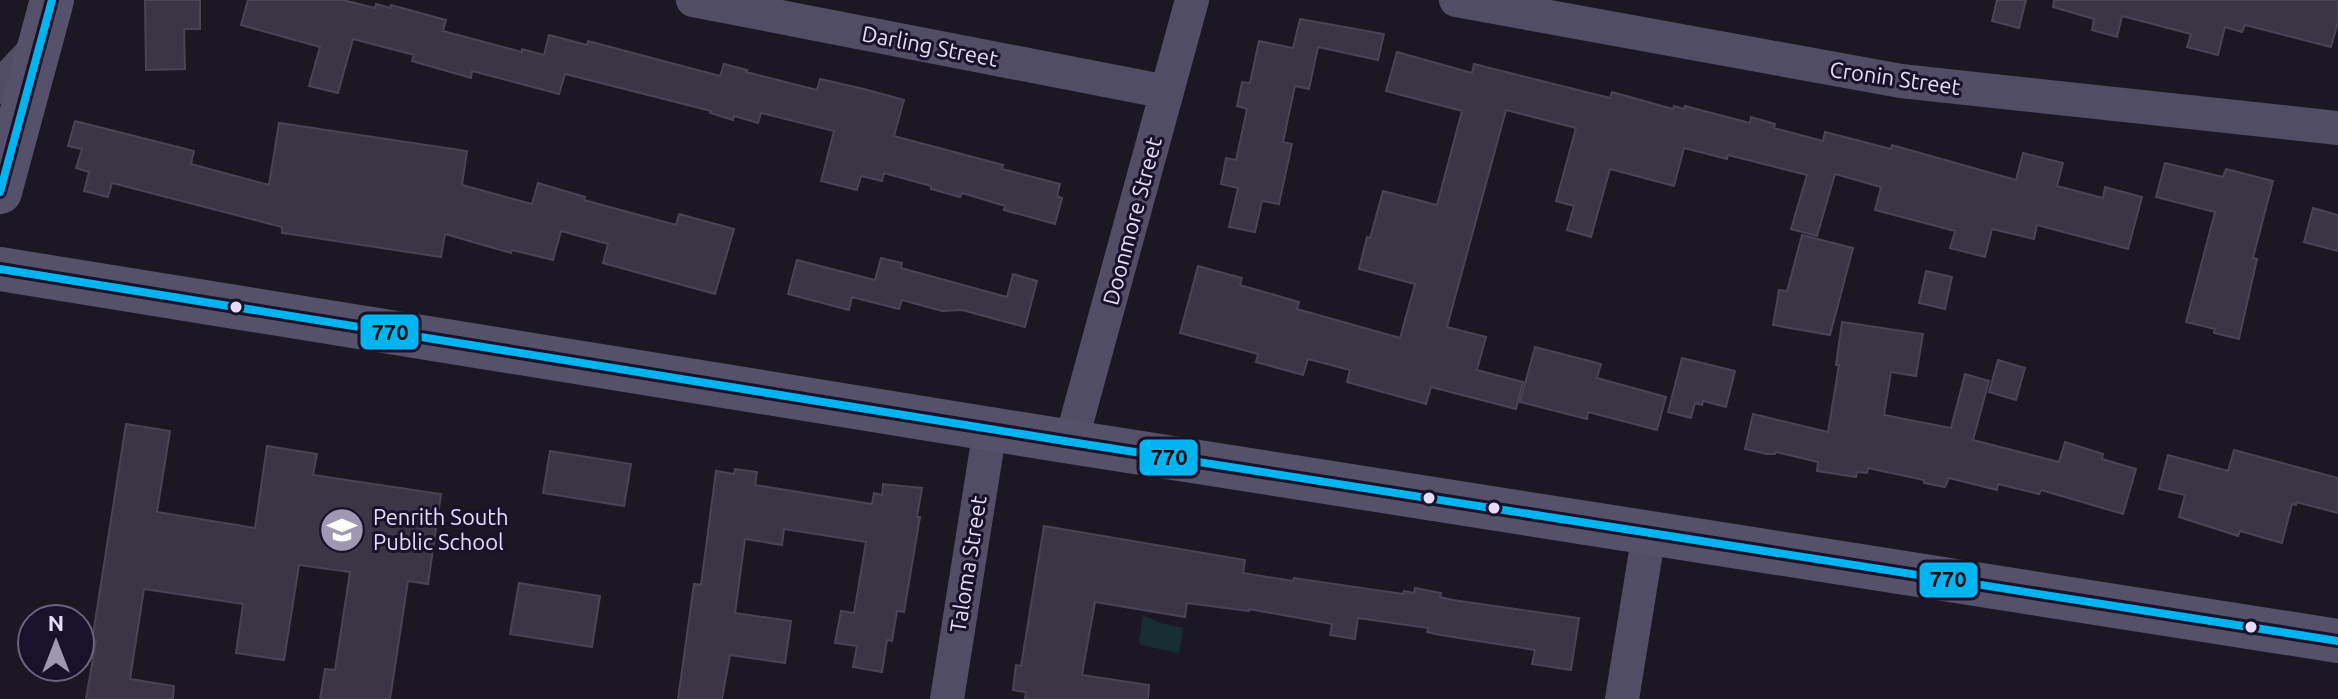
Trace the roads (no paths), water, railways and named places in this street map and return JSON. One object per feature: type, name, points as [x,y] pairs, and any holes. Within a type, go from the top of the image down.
[{"type":"main road","points":[[1,184],[52,0]]},
{"type":"main road","points":[[0,269],[1071,442],[2338,641]]},
{"type":"street","name":"Darling Street","points":[[693,0],[1167,92]]},
{"type":"street","name":"Doonmore Street","points":[[1071,442],[1192,0]]},
{"type":"street","name":"Cronin Street","points":[[1456,0],[1901,81],[2338,128]]},
{"type":"street","points":[[0,87],[39,45]]},
{"type":"street","name":"Taloma Street","points":[[947,699],[990,429]]},
{"type":"street","points":[[1622,699],[1649,533]]},
{"type":"place","name":"Penrith South Public School","points":[[342,530]]}]
